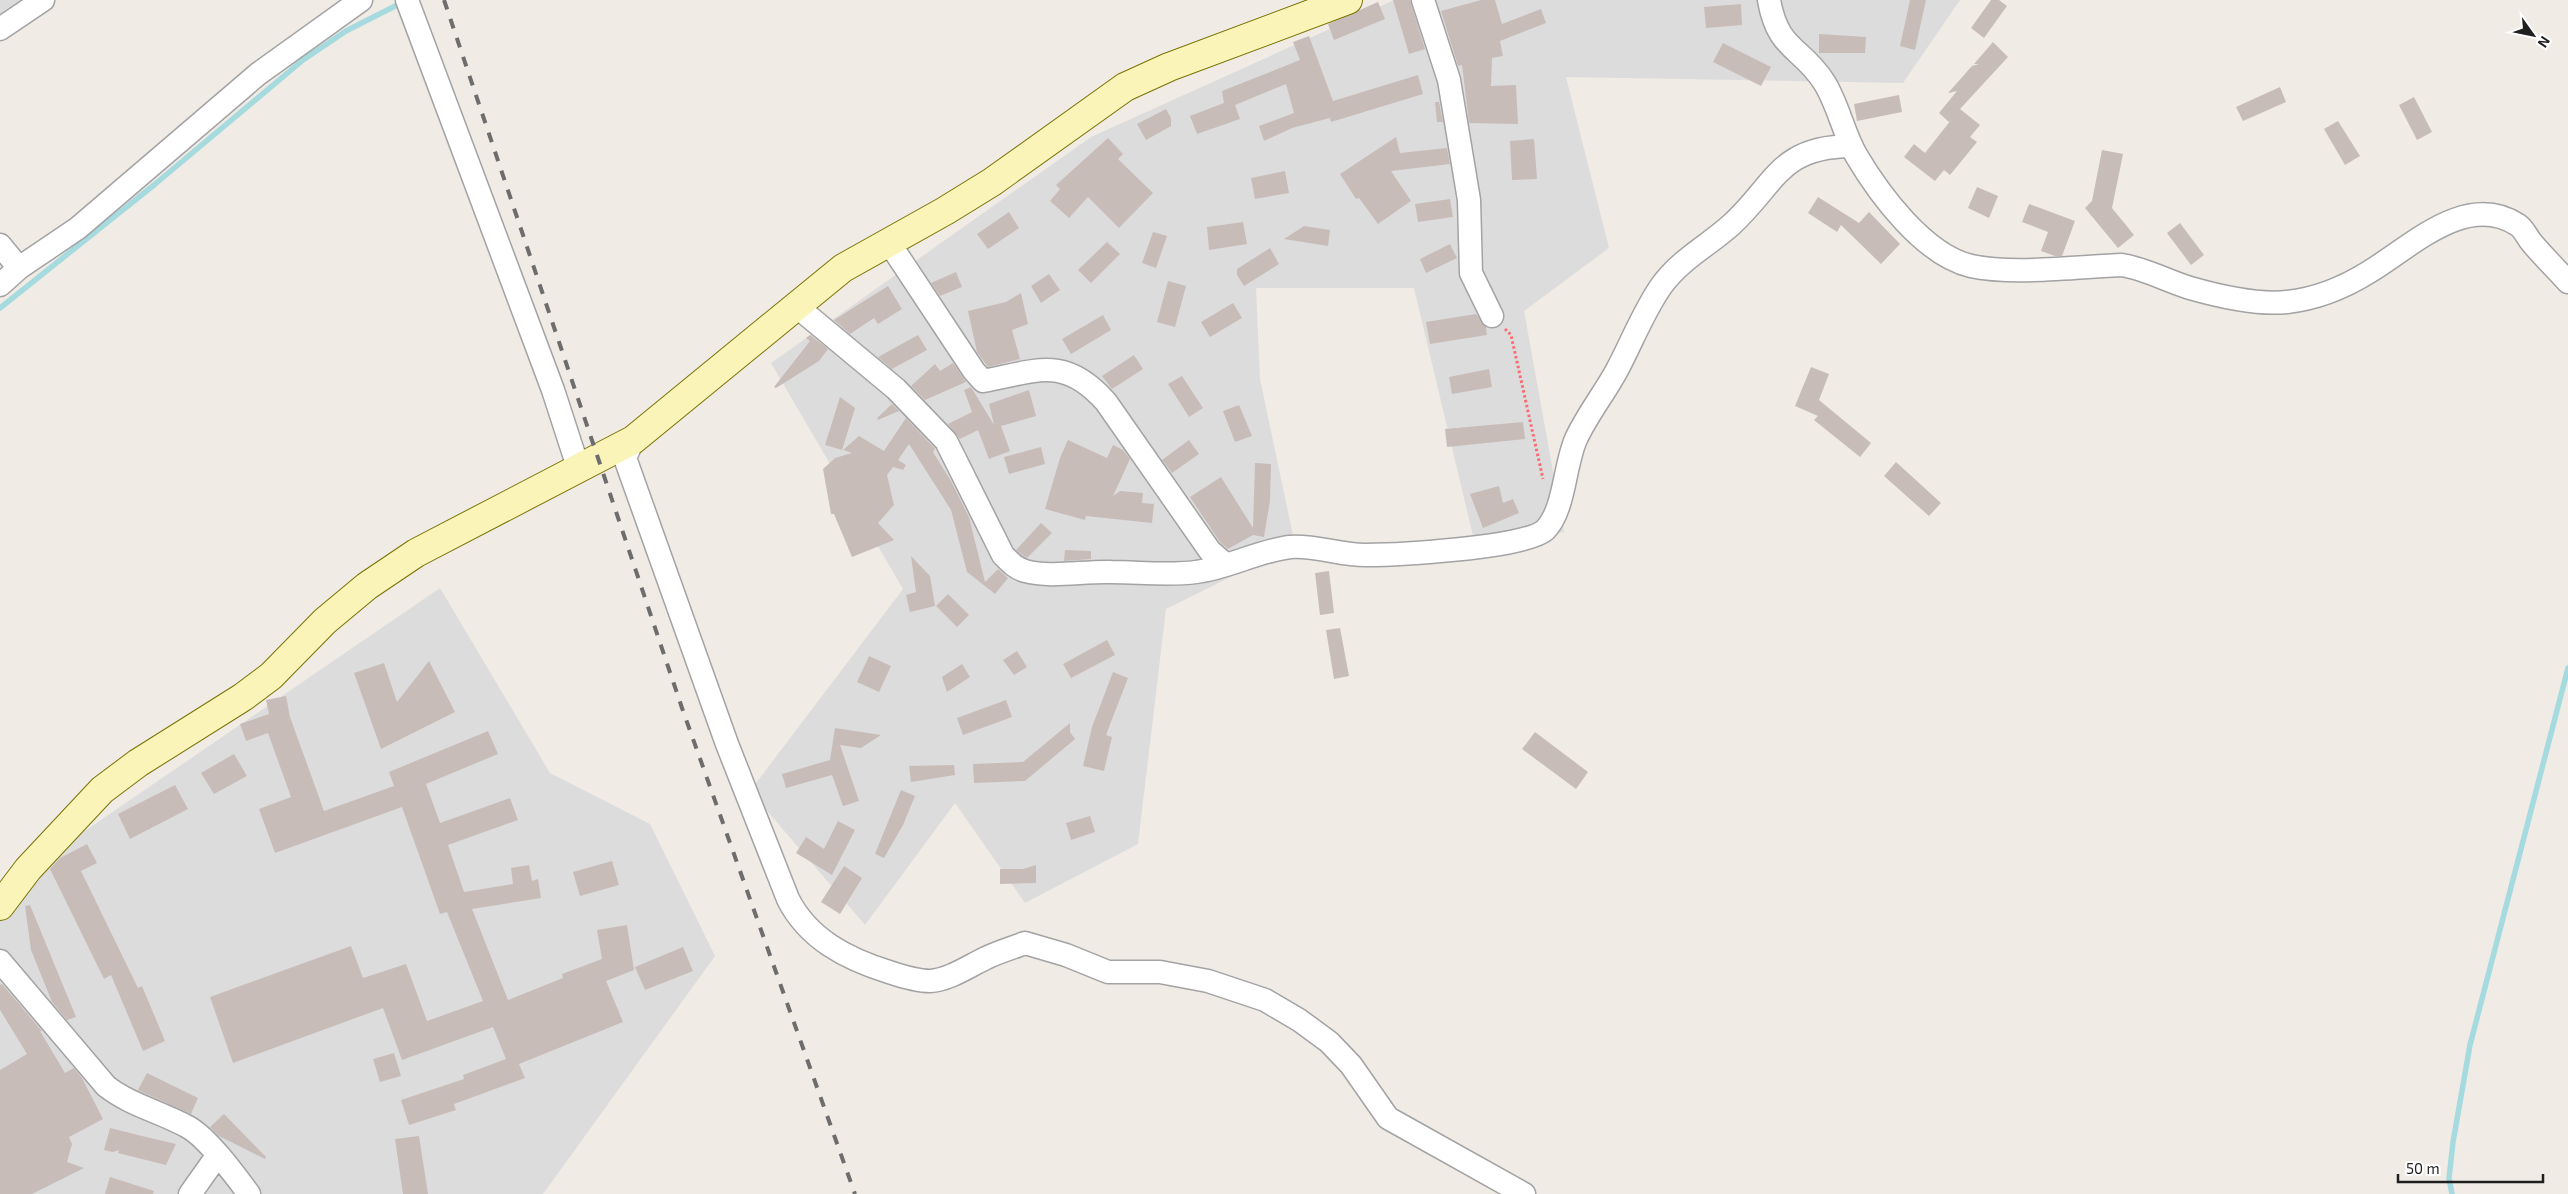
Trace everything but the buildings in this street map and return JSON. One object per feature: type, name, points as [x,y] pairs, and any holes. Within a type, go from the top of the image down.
[{"type":"street","points":[[0,28],[43,0]]},
{"type":"street","points":[[0,285],[19,268],[78,228],[258,74],[361,0]]},
{"type":"street","points":[[0,906],[40,854],[102,790],[138,763],[271,676],[325,621],[367,586],[416,553],[633,440],[843,268],[888,241],[946,211],[992,182],[1125,87],[1169,68],[1348,0]]},
{"type":"street","points":[[1423,0],[1449,80],[1469,200],[1471,273],[1492,316]]},
{"type":"street","points":[[1769,0],[1773,20],[1779,34],[1825,83],[1851,146],[1880,192],[1930,246],[1949,258],[1969,265],[2012,269],[2122,265],[2138,268],[2191,288],[2261,303],[2287,302],[2315,297],[2368,273],[2440,226],[2477,215],[2492,215],[2507,218],[2521,226],[2531,242],[2568,282]]},
{"type":"street","points":[[415,5],[553,390],[578,467]]},
{"type":"street","points":[[795,306],[896,389],[946,441],[995,542],[1012,565],[1038,573],[1111,572],[1166,574],[1198,572],[1289,547],[1311,547],[1362,555],[1506,543],[1543,532],[1552,520],[1572,448],[1582,426],[1609,384],[1662,285],[1689,256],[1732,224],[1761,190],[1796,157],[1826,147],[1851,146]]},
{"type":"street","points":[[888,241],[974,371],[983,381],[1044,369],[1082,378],[1095,390],[1106,402],[1210,551],[1226,565]]},
{"type":"street","points":[[0,245],[19,268]]},
{"type":"street","points":[[633,440],[625,458],[727,744],[788,899],[796,916],[816,936],[842,954],[871,967],[904,977],[930,981],[961,971],[1025,942],[1066,955],[1108,972],[1160,972],[1208,981],[1250,994],[1265,1000],[1299,1020],[1329,1042],[1351,1065],[1388,1118],[1524,1194]]},
{"type":"street","points":[[0,961],[106,1086],[117,1094],[188,1127],[201,1136],[250,1194]]},
{"type":"street","points":[[190,1194],[217,1156]]},
{"type":"path","points":[[1492,316],[1511,335],[1544,482]]},
{"type":"shaded area","points":[[0,0],[40,0],[0,31]]},
{"type":"shaded area","points":[[1394,0],[1960,0],[1903,83],[1566,77],[1609,248],[1524,311],[1564,532],[1475,544],[1414,288],[1256,288],[1260,379],[1295,545],[1166,609],[1138,844],[1025,903],[955,803],[865,925],[750,791],[903,589],[771,363],[1091,137]]},
{"type":"shaded area","points":[[440,588],[550,773],[650,824],[715,956],[543,1194],[0,1194],[0,889]]},
{"type":"waterway","points":[[0,308],[154,185],[303,60],[346,31],[403,2]]},
{"type":"waterway","points":[[2452,1194],[2449,1178],[2453,1142],[2470,1045],[2568,668]]},
{"type":"railway","points":[[444,0],[682,708],[855,1194]]}]
